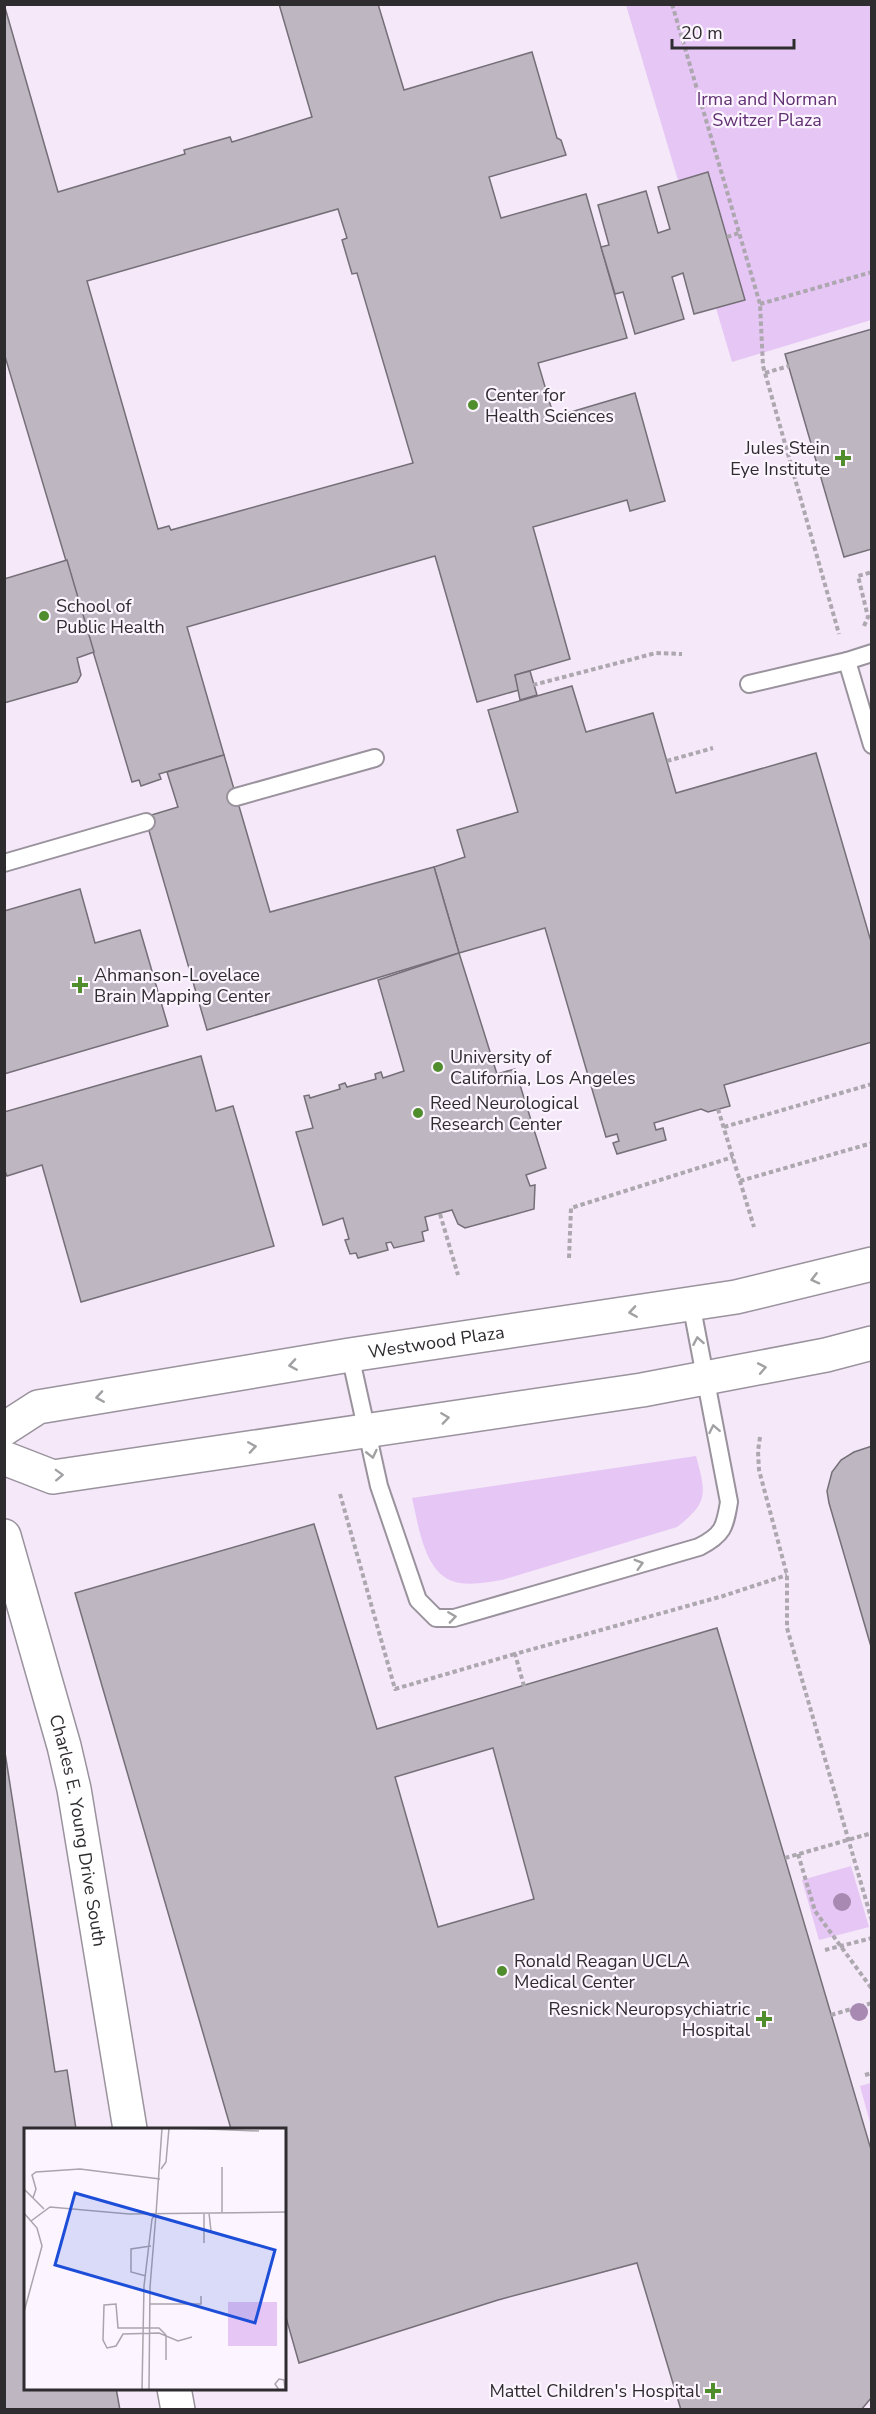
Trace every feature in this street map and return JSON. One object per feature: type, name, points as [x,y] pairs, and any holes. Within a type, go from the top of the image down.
[{"type":"main road","name":"Westwood Plaza","points":[[4,1429],[38,1407],[350,1355],[736,1297],[872,1264]]},
{"type":"main road","points":[[4,1458],[53,1478],[705,1380],[872,1343]]},
{"type":"main road","name":"Charles E. Young Drive South","points":[[4,1536],[64,1746],[74,1789],[130,2128]]},
{"type":"main road","points":[[174,2390],[178,2409]]},
{"type":"lane","points":[[749,684],[872,653]]},
{"type":"lane","points":[[847,661],[872,745]]},
{"type":"lane","points":[[236,797],[375,758]]},
{"type":"lane","points":[[4,863],[146,822]]},
{"type":"lane","points":[[350,1355],[379,1486],[418,1600],[436,1618],[454,1618],[699,1547],[713,1540],[725,1526],[729,1503],[691,1303]]},
{"type":"path","points":[[672,4],[760,304],[765,373],[834,617]]},
{"type":"path","points":[[727,237],[739,233]]},
{"type":"path","points":[[760,304],[872,272]]},
{"type":"path","points":[[765,373],[789,366]]},
{"type":"path","points":[[847,661],[868,617],[858,576],[872,572]]},
{"type":"path","points":[[533,685],[656,653],[682,654]]},
{"type":"path","points":[[667,761],[713,748]]},
{"type":"path","points":[[724,1126],[872,1084]]},
{"type":"path","points":[[718,1109],[754,1227]]},
{"type":"path","points":[[740,1181],[872,1143]]},
{"type":"path","points":[[569,1258],[571,1208],[733,1157]]},
{"type":"path","points":[[440,1214],[458,1275]]},
{"type":"path","points":[[760,1437],[759,1470],[787,1575],[787,1628],[872,1921]]},
{"type":"path","points":[[524,1686],[515,1654],[723,1596],[787,1575]]},
{"type":"path","points":[[785,1858],[872,1833]]},
{"type":"path","points":[[798,1854],[815,1911],[872,1989]]},
{"type":"path","points":[[825,1950],[872,1938]]},
{"type":"path","points":[[831,2015],[872,2003]]},
{"type":"path","points":[[865,2074],[872,2073]]},
{"type":"shaded area","name":"University of California, Los Angeles","points":[[5,5],[871,5],[871,2409],[5,2410]]},
{"type":"green space","name":"Irma and Norman Switzer Plaza","points":[[626,5],[871,5],[871,320],[732,362]]},
{"type":"green space","points":[[696,1456],[702,1479],[702,1496],[695,1511],[677,1527],[492,1582],[460,1583],[438,1572],[425,1549],[412,1498]]},
{"type":"green space","points":[[851,1866],[869,1927],[819,1940],[802,1880]]},
{"type":"green space","points":[[872,2083],[871,2126],[860,2086]]},
{"type":"building","name":"Center for Health Sciences","points":[[4,4],[58,192],[185,154],[184,150],[230,137],[232,142],[312,117],[279,4],[378,4],[404,90],[532,52],[557,138],[561,140],[566,155],[489,177],[501,218],[586,194],[627,338],[538,363],[554,417],[635,393],[665,501],[630,511],[627,500],[533,527],[570,659],[515,675],[519,690],[477,702],[435,556],[187,627],[224,755],[159,774],[161,779],[141,786],[139,780],[132,782],[4,353]],"holes":[[[338,209],[347,238],[342,240],[352,274],[357,273],[413,463],[171,530],[169,526],[158,529],[87,281]]]},
{"type":"building","points":[[708,172],[745,300],[694,314],[683,273],[672,277],[684,319],[635,334],[623,292],[615,294],[601,247],[609,245],[598,205],[646,191],[658,233],[670,229],[658,187]]},
{"type":"building","name":"Jules Stein Eye Institute","points":[[872,329],[872,549],[844,557],[785,354]]},
{"type":"building","name":"School of Public Health","points":[[67,560],[94,652],[77,658],[81,675],[77,682],[4,703],[4,579]]},
{"type":"building","points":[[530,671],[537,695],[520,700],[515,675]]},
{"type":"building","points":[[572,686],[586,732],[653,713],[676,793],[816,753],[872,945],[872,1042],[724,1085],[730,1106],[708,1112],[701,1109],[654,1123],[656,1130],[663,1128],[666,1140],[617,1154],[613,1143],[619,1141],[617,1134],[606,1137],[545,928],[459,953],[434,867],[465,857],[457,830],[518,812],[488,710]]},
{"type":"building","points":[[224,755],[270,912],[434,867],[459,953],[207,1030],[145,817],[178,807],[167,772]]},
{"type":"building","name":"Ahmanson-Lovelace Brain Mapping Center","points":[[80,889],[95,943],[140,930],[168,1026],[4,1074],[4,911]]},
{"type":"building","name":"Reed Neurological Research Center","points":[[459,953],[497,1074],[515,1069],[546,1168],[526,1175],[530,1186],[535,1185],[534,1209],[465,1228],[458,1224],[452,1210],[425,1217],[428,1230],[422,1232],[424,1241],[394,1248],[391,1242],[386,1243],[388,1250],[358,1258],[356,1253],[350,1254],[345,1240],[349,1239],[343,1218],[323,1225],[296,1132],[313,1128],[304,1096],[309,1095],[310,1098],[340,1089],[339,1085],[345,1083],[347,1087],[376,1079],[375,1074],[381,1072],[383,1078],[404,1071],[378,980]]},
{"type":"building","points":[[201,1056],[216,1111],[233,1106],[274,1246],[81,1302],[42,1165],[7,1176],[4,1169],[4,1112]]},
{"type":"building","points":[[872,1446],[872,1650],[827,1491],[832,1472],[841,1460],[854,1452]]},
{"type":"building","name":"Ronald Reagan UCLA Medical Center","points":[[314,1524],[377,1729],[717,1628],[872,2153],[872,2397],[861,2410],[681,2410],[637,2263],[498,2300],[299,2363],[286,2318],[286,2128],[231,2128],[75,1593]],"holes":[[[493,1748],[534,1899],[438,1927],[395,1777]]]},
{"type":"building","points":[[4,1746],[55,2072],[67,2070],[76,2128],[24,2128],[24,2390],[116,2390],[120,2410],[4,2410]]},
{"type":"place","name":"Center for Health Sciences","points":[[473,405]]},
{"type":"place","name":"Jules Stein Eye Institute","points":[[843,458]]},
{"type":"place","name":"School of Public Health","points":[[44,616]]},
{"type":"place","name":"Ahmanson-Lovelace Brain Mapping Center","points":[[80,985]]},
{"type":"place","name":"University of California, Los Angeles","points":[[438,1067]]},
{"type":"place","name":"Reed Neurological Research Center","points":[[418,1113]]},
{"type":"place","name":"Ronald Reagan UCLA Medical Center","points":[[502,1971]]},
{"type":"place","name":"Resnick Neuropsychiatric Hospital","points":[[764,2019]]},
{"type":"place","name":"Mattel Children's Hospital","points":[[713,2391]]}]
